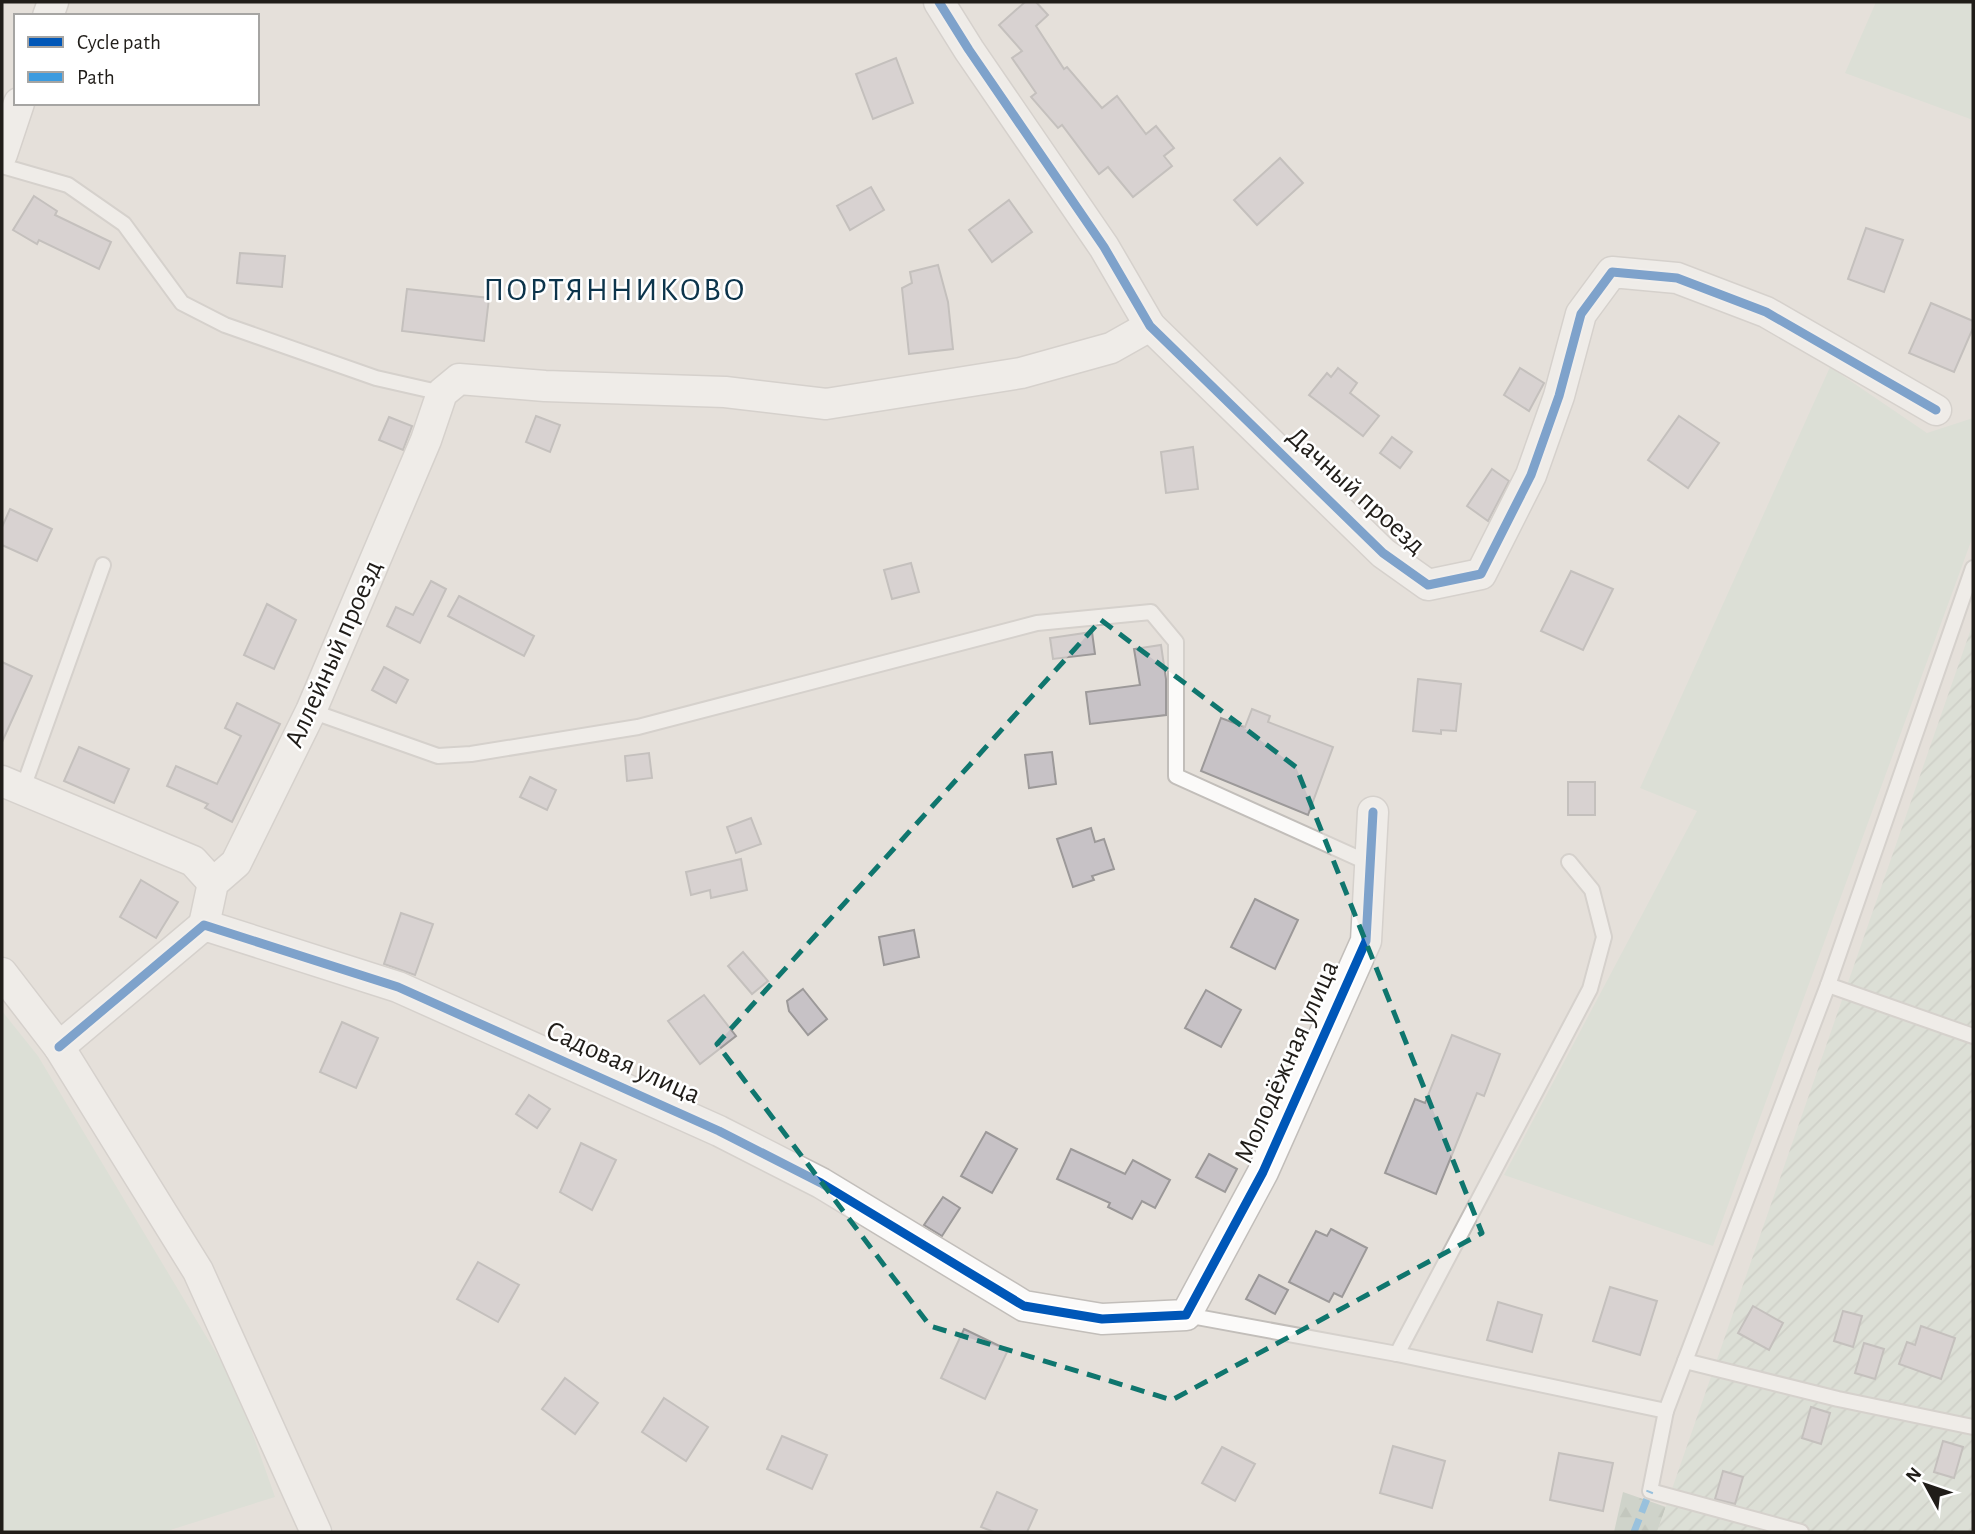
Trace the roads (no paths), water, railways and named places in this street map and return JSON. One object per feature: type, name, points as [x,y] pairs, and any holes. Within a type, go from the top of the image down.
[{"type":"street","name":"Дачный проезд","points":[[939,2],[1104,247],[1150,326],[1383,554],[1428,585],[1481,574],[1531,475],[1559,396],[1581,314],[1612,272],[1677,278],[1766,312],[1936,410]]},
{"type":"street","points":[[2,154],[18,105]]},
{"type":"street","points":[[451,386],[545,386],[725,393],[826,404],[1020,373],[1111,348],[1150,326]]},
{"type":"street","name":"Аллейный проезд","points":[[213,883],[236,863],[311,711],[451,386]]},
{"type":"street","points":[[13,784],[193,861],[213,883],[204,925],[59,1047]]},
{"type":"street","name":"Молодёжная улица","points":[[1186,1315],[1262,1172],[1366,941],[1373,812]]},
{"type":"street","name":"Садовая улица","points":[[204,925],[398,986],[719,1131],[821,1183],[1024,1306],[1102,1319],[1186,1315]]},
{"type":"street","points":[[2,973],[59,1047],[198,1271],[316,1532]]},
{"type":"lane","points":[[2,166],[68,185],[124,224],[182,303],[225,325],[376,378],[451,386]]},
{"type":"lane","points":[[13,784],[103,565]]},
{"type":"lane","points":[[1801,1532],[1650,1491],[1665,1411],[1828,985],[1973,568]]},
{"type":"lane","points":[[311,711],[438,756],[471,754],[638,727],[1037,622],[1151,612],[1176,642],[1176,776],[1371,864]]},
{"type":"lane","points":[[1397,1354],[1590,989],[1604,937],[1592,890],[1569,862]]},
{"type":"lane","points":[[1828,985],[1973,1036]]},
{"type":"lane","points":[[1186,1315],[1397,1354],[1665,1411]]},
{"type":"lane","points":[[1685,1361],[1839,1399],[1973,1427]]},
{"type":"district","name":"ПОРТЯННИКОВО","points":[[615,290]]}]
